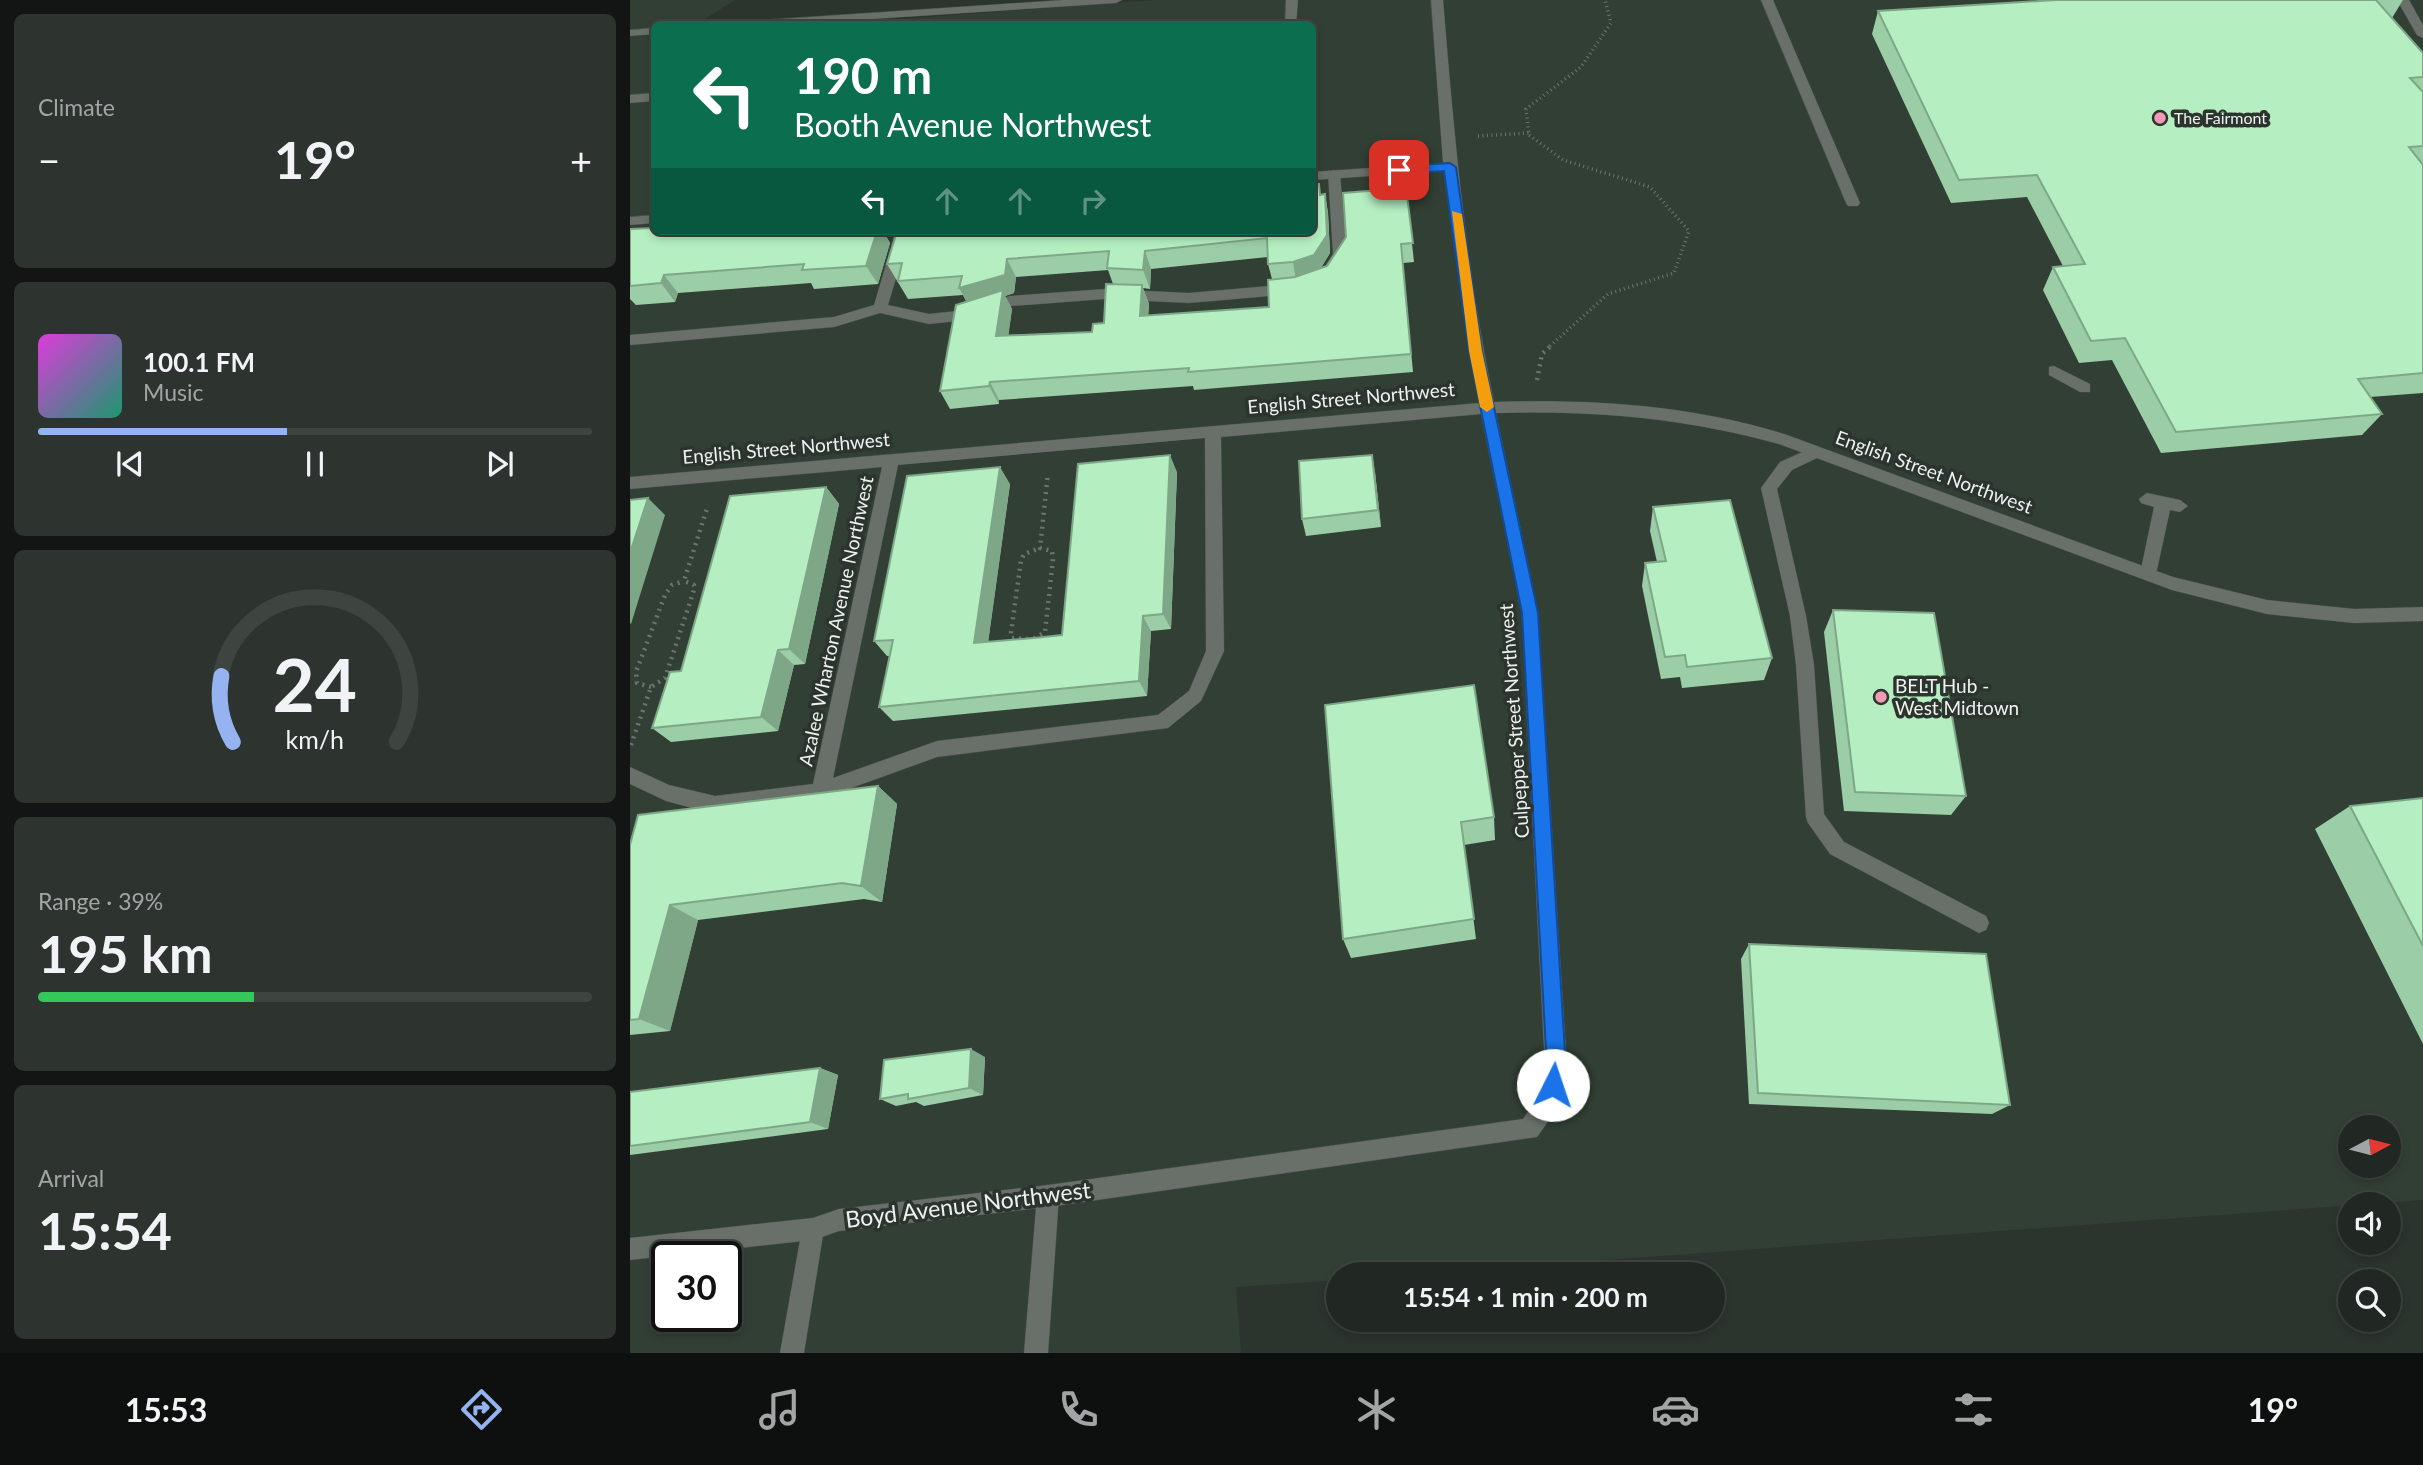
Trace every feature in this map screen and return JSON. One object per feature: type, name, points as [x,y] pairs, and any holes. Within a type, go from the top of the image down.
[{"type":"street","points":[[853,21],[1116,0]]},
{"type":"street","points":[[1291,21],[1292,0]]},
{"type":"street","name":"Culpepper Street Northwest","points":[[1265,1166],[1529,1129],[1549,1101],[1556,1069],[1530,613],[1476,351],[1450,167],[1437,0]]},
{"type":"street","points":[[1767,0],[1853,203]]},
{"type":"street","points":[[2403,0],[2423,36]]},
{"type":"street","points":[[630,33],[651,31]]},
{"type":"street","points":[[630,99],[651,97]]},
{"type":"street","points":[[1316,176],[1450,167]]},
{"type":"street","points":[[630,340],[834,322],[880,309],[929,319],[967,315],[1010,301],[1105,293],[1189,298],[1298,288],[1317,281],[1340,254],[1334,174]]},
{"type":"street","points":[[630,221],[651,219]]},
{"type":"street","points":[[880,309],[901,235]]},
{"type":"street","points":[[2054,370],[2085,388]]},
{"type":"street","name":"English Street Northwest","points":[[630,482],[1487,408],[1533,405],[1609,407],[1678,414],[1738,426],[2172,583],[2267,607],[2354,616],[2423,614]]},
{"type":"street","points":[[630,775],[666,793],[715,805],[821,791],[937,749],[1162,722],[1195,696],[1215,651],[1213,431]]},
{"type":"street","points":[[1816,452],[1786,466],[1769,488],[1798,616],[1805,665],[1815,817],[1838,848],[1979,923]]},
{"type":"street","name":"Azalee Wharton Avenue Northwest","points":[[821,791],[891,460]]},
{"type":"street","points":[[2148,574],[2155,501],[2180,506]]},
{"type":"street","name":"Boyd Avenue Northwest","points":[[630,1249],[813,1229],[839,1220],[1048,1196],[1265,1166]]},
{"type":"street","points":[[1036,1353],[1048,1196]]},
{"type":"street","points":[[792,1353],[813,1229]]},
{"type":"path","points":[[1529,133],[1526,109],[1581,67],[1611,23],[1605,0]]},
{"type":"path","points":[[1473,136],[1529,133],[1563,160],[1650,187],[1689,231],[1674,273],[1608,295],[1542,354],[1533,405]]},
{"type":"path","points":[[1040,548],[1049,466]]},
{"type":"path","points":[[684,581],[711,494]]},
{"type":"path","points":[[1040,548],[1052,551],[1054,559],[1045,632],[1028,639],[1012,638],[1021,560],[1024,554],[1040,548]]},
{"type":"path","points":[[630,749],[650,687],[665,678],[694,590],[694,585],[684,581],[671,585],[665,595],[636,672],[638,682],[650,687]]},
{"type":"path","points":[[1026,652],[1028,639]]},
{"type":"shaded area","points":[[630,0],[735,0],[702,21],[651,21],[651,235],[1316,235],[1316,21],[872,21],[1156,0],[2423,0],[2423,1200],[2401,1202],[2401,1192],[2338,1192],[2338,1206],[1578,1262],[1326,1262],[1326,1281],[1236,1287],[1241,1353],[630,1353]]},
{"type":"building","points":[[2056,0],[2376,0],[2423,53],[2423,77],[2410,78],[2423,92],[2423,146],[2409,147],[2423,165],[2423,373],[2358,379],[2382,414],[2176,432],[2125,338],[2091,341],[2053,267],[2085,264],[2037,175],[1959,180],[1878,11]]},
{"type":"building","points":[[1316,184],[1319,184],[1320,195],[1325,194],[1327,235],[1314,255],[1293,262],[1268,264],[1267,238],[1145,251],[1143,270],[1107,268],[1109,251],[1007,259],[1005,275],[959,288],[962,276],[898,281],[902,263],[887,264],[896,235],[1316,235]]},
{"type":"building","points":[[1406,188],[1413,243],[1401,244],[1411,354],[1188,372],[1189,368],[990,382],[989,386],[940,391],[956,305],[1003,290],[996,336],[1092,332],[1093,324],[1104,323],[1106,284],[1142,285],[1140,316],[1269,307],[1268,280],[1295,277],[1327,266],[1346,237],[1343,193]]},
{"type":"building","points":[[651,228],[651,235],[876,235],[866,266],[802,270],[804,264],[664,275],[661,283],[630,286],[630,229]]},
{"type":"building","points":[[1170,455],[1163,614],[1143,616],[1139,681],[879,707],[893,640],[874,641],[907,476],[1000,467],[974,643],[1062,635],[1078,464]]},
{"type":"building","points":[[1372,455],[1378,510],[1302,519],[1299,461]]},
{"type":"building","points":[[826,487],[789,649],[778,650],[761,717],[652,728],[670,672],[681,671],[730,496]]},
{"type":"building","points":[[648,498],[630,553],[630,500]]},
{"type":"building","points":[[1730,500],[1772,658],[1687,667],[1685,655],[1665,657],[1645,563],[1666,561],[1653,507]]},
{"type":"building","points":[[1833,610],[1934,613],[1966,796],[1855,792]]},
{"type":"building","points":[[1474,685],[1494,817],[1461,822],[1474,919],[1343,939],[1325,705]]},
{"type":"building","points":[[878,786],[861,886],[842,883],[670,905],[639,1019],[630,1020],[630,845],[638,815]]},
{"type":"building","points":[[2423,798],[2423,946],[2350,806]]},
{"type":"building","points":[[1749,944],[1986,954],[2010,1105],[1758,1093]]},
{"type":"building","points":[[971,1049],[969,1088],[908,1099],[908,1094],[880,1099],[884,1060]]},
{"type":"building","points":[[820,1068],[810,1122],[630,1146],[630,1092]]},
{"type":"slow traffic","points":[[1456,214],[1487,407]]},
{"type":"place","name":"The Fairmont","points":[[2160,118]]},
{"type":"place","name":"BELT Hub - West Midtown","points":[[1881,697]]},
{"type":"route","points":[[1399,170],[1450,167],[1476,351],[1530,613],[1556,1069],[1553,1085]]}]
